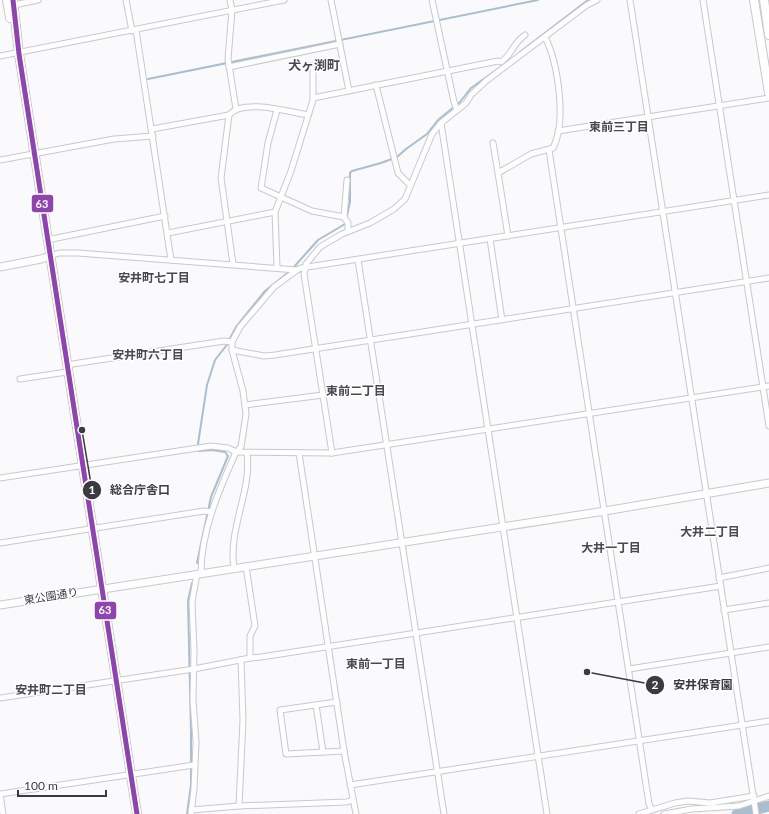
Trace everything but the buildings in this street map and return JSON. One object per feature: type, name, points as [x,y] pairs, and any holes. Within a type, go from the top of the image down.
[{"type":"main road","points":[[754,0],[769,94]]},
{"type":"main road","points":[[764,0],[769,35]]},
{"type":"main road","points":[[11,2],[137,814]]},
{"type":"street","points":[[11,2],[38,0]]},
{"type":"street","points":[[126,0],[134,31],[152,129],[171,260]]},
{"type":"street","points":[[230,0],[232,10],[228,67],[236,109]]},
{"type":"street","points":[[0,56],[19,54],[284,0]]},
{"type":"street","points":[[331,0],[350,91]]},
{"type":"street","points":[[432,0],[456,107]]},
{"type":"street","points":[[332,453],[304,268],[320,247],[348,231],[370,223],[394,209],[404,199],[432,134],[456,107],[486,81],[587,5],[597,0]]},
{"type":"street","points":[[630,0],[756,814]]},
{"type":"street","points":[[703,0],[769,426]]},
{"type":"street","points":[[313,98],[498,61],[501,62],[507,57],[517,41],[525,35]]},
{"type":"street","points":[[498,173],[531,154],[553,148],[558,139],[560,87],[545,37]]},
{"type":"street","points":[[228,67],[340,44]]},
{"type":"street","points":[[277,267],[275,212],[313,98],[313,65]]},
{"type":"street","points":[[376,85],[398,173],[410,185]]},
{"type":"street","points":[[558,131],[769,98]]},
{"type":"street","points":[[152,129],[229,115],[236,109],[244,107],[254,107],[308,115]]},
{"type":"street","points":[[277,110],[268,143],[260,188],[312,211],[346,220]]},
{"type":"street","points":[[229,115],[221,178],[233,264]]},
{"type":"street","points":[[441,123],[547,814]]},
{"type":"street","points":[[0,160],[114,139],[153,136]]},
{"type":"street","points":[[494,143],[508,236]]},
{"type":"street","points":[[549,150],[649,804],[652,810]]},
{"type":"street","points":[[347,180],[346,220],[348,231]]},
{"type":"street","points":[[0,267],[41,259],[59,253],[294,269],[769,195]]},
{"type":"street","points":[[168,233],[275,212]]},
{"type":"street","points":[[47,240],[165,216]]},
{"type":"street","points":[[490,239],[502,320]]},
{"type":"street","points":[[358,260],[444,814]]},
{"type":"street","points":[[20,379],[67,368],[230,341],[274,287],[294,269]]},
{"type":"street","points":[[232,350],[264,356],[769,278]]},
{"type":"street","points":[[230,341],[246,414],[241,447],[236,452],[209,512],[199,574],[192,602],[191,669],[196,742],[191,765],[194,789],[191,812],[239,806],[347,802],[353,800]]},
{"type":"street","points":[[0,478],[199,448],[228,448],[236,452],[247,453],[332,453],[769,386]]},
{"type":"street","points":[[245,405],[323,395]]},
{"type":"street","points":[[234,568],[236,521],[248,475],[247,453]]},
{"type":"street","points":[[299,453],[344,751],[356,814]]},
{"type":"street","name":"東公園通り","points":[[0,604],[707,495],[769,483]]},
{"type":"street","points":[[0,543],[209,512]]},
{"type":"street","points":[[246,566],[256,626],[250,636],[250,658]]},
{"type":"street","points":[[720,578],[769,568]]},
{"type":"street","points":[[0,698],[720,586]]},
{"type":"street","points":[[724,610],[769,603]]},
{"type":"street","points":[[629,669],[769,647]]},
{"type":"street","points":[[239,806],[243,720],[241,660]]},
{"type":"street","points":[[337,702],[280,710],[286,754],[344,751]]},
{"type":"street","points":[[316,705],[323,752]]},
{"type":"street","points":[[350,785],[769,721]]},
{"type":"street","points":[[3,814],[0,794],[191,765]]},
{"type":"street","points":[[664,814],[692,808],[739,806],[769,796]]},
{"type":"street","points":[[639,814],[688,801],[710,803],[755,800]]},
{"type":"waterway","points":[[148,79],[538,0]]},
{"type":"waterway","points":[[520,52],[588,0]]},
{"type":"waterway","points":[[293,268],[318,240],[345,224],[350,202],[350,173],[352,171],[397,157],[427,134],[438,120],[460,102],[471,88],[509,61]]},
{"type":"waterway","points":[[197,563],[211,497],[228,456],[225,452],[212,450],[199,451],[198,444],[207,385],[215,360],[226,346],[236,327],[265,291],[290,271]]},
{"type":"waterway","points":[[187,814],[191,785],[188,601],[192,583]]},
{"type":"waterway","points":[[737,814],[769,806]]},
{"type":"transit line","name":"63","points":[[13,0],[19,54],[137,814]]},
{"type":"place","name":"総合庁舎口","points":[[82,430]]},
{"type":"place","name":"安井保育園","points":[[587,672]]},
{"type":"district","name":"犬ヶ渕町","points":[[314,65]]},
{"type":"district","name":"東前三丁目","points":[[619,127]]},
{"type":"district","name":"安井町七丁目","points":[[154,278]]},
{"type":"district","name":"安井町六丁目","points":[[148,355]]},
{"type":"district","name":"東前二丁目","points":[[356,391]]},
{"type":"district","name":"大井二丁目","points":[[710,532]]},
{"type":"district","name":"大井一丁目","points":[[611,548]]},
{"type":"district","name":"東前一丁目","points":[[376,664]]},
{"type":"district","name":"安井町二丁目","points":[[51,690]]}]
